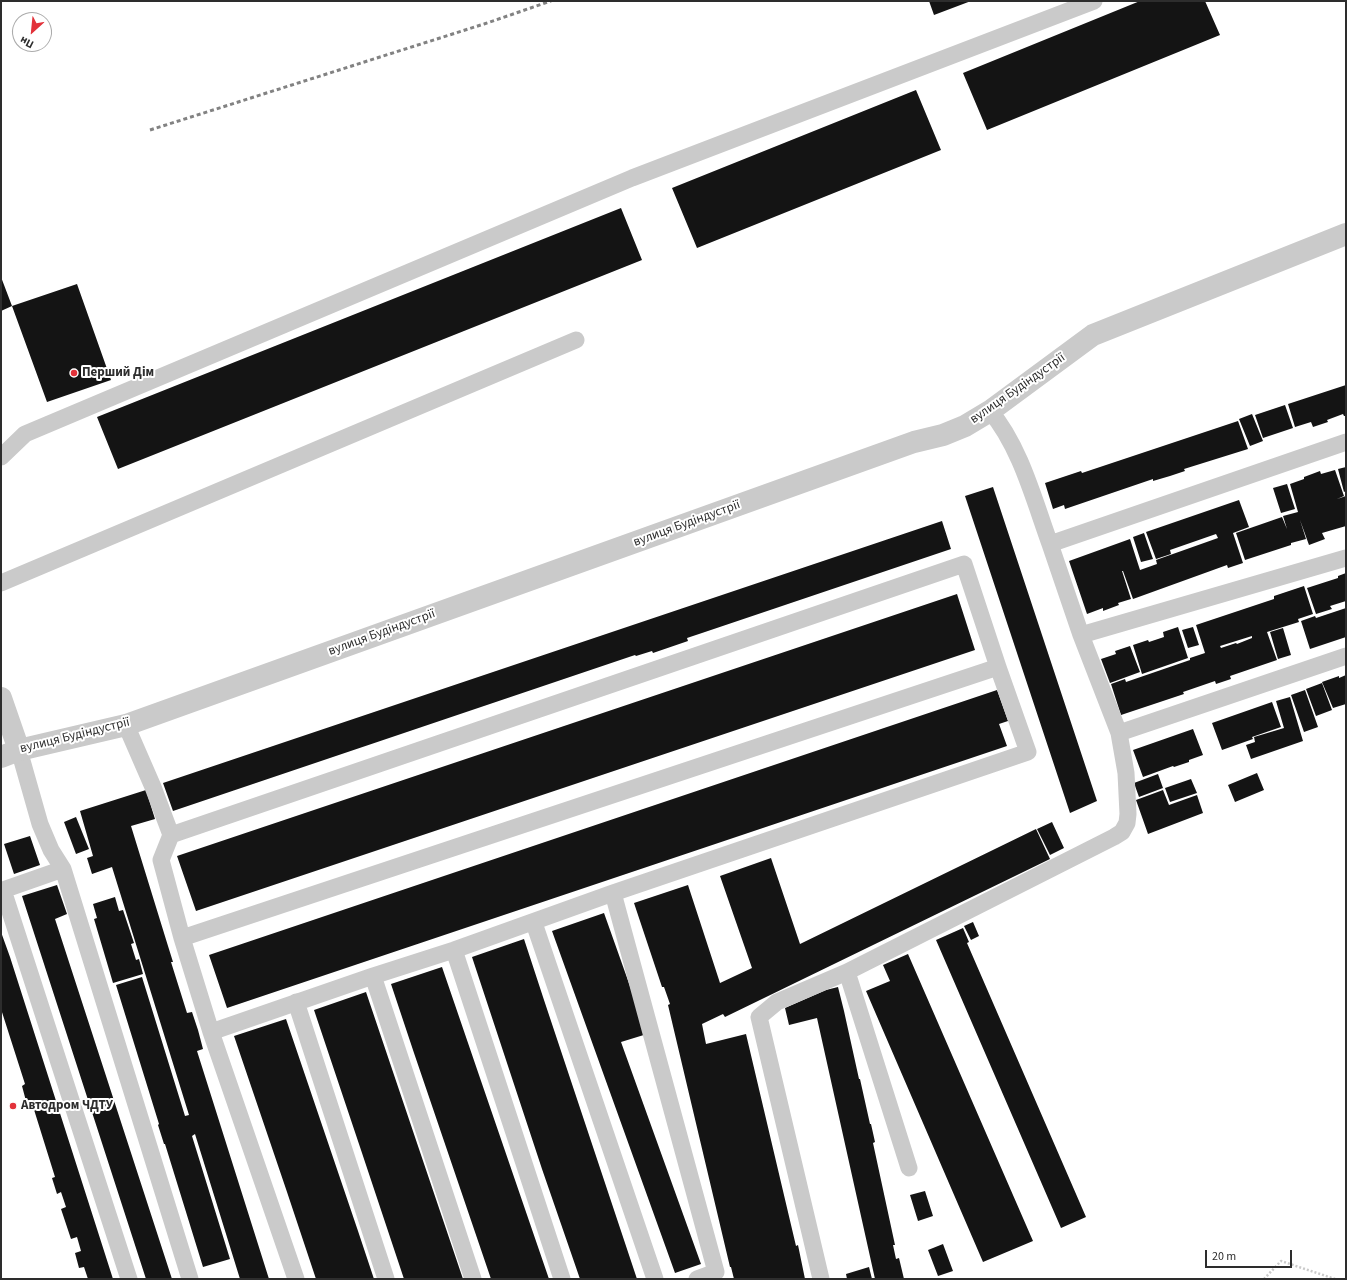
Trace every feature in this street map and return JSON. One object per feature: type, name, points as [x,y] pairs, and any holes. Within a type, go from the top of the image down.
[{"type":"street","name":"вулиця Будіндустрії","points":[[10,753],[126,725],[914,442],[944,435],[965,426],[990,411],[1093,335],[1346,234]]},
{"type":"street","points":[[1,698],[10,753]]},
{"type":"lane","points":[[1,457],[25,434],[632,178],[1094,1]]},
{"type":"lane","points":[[1,583],[576,340]]},
{"type":"lane","points":[[821,1279],[760,1018],[778,1002],[847,972],[1114,837],[1122,832],[1126,824],[1128,814],[1126,773],[1119,733],[1081,636],[1025,476],[1009,438],[1001,424],[990,411]]},
{"type":"lane","points":[[1050,544],[1346,442]]},
{"type":"lane","points":[[1081,636],[1346,558]]},
{"type":"lane","points":[[171,835],[964,564],[1028,752],[613,893],[454,950],[373,976],[211,1032]]},
{"type":"lane","points":[[1119,733],[1346,656]]},
{"type":"lane","points":[[182,938],[998,667]]},
{"type":"lane","points":[[126,725],[153,787],[171,835],[161,860],[182,938],[211,1032],[296,1279]]},
{"type":"lane","points":[[10,753],[51,850],[63,869],[190,1279]]},
{"type":"lane","points":[[63,869],[3,890],[129,1279]]},
{"type":"lane","points":[[613,893],[716,1272],[697,1279]]},
{"type":"lane","points":[[534,922],[655,1279]]},
{"type":"lane","points":[[454,950],[562,1279]]},
{"type":"lane","points":[[847,972],[909,1168]]},
{"type":"lane","points":[[373,976],[473,1279]]},
{"type":"lane","points":[[296,1002],[386,1279]]},
{"type":"path","points":[[1264,1279],[1281,1261],[1335,1279]]},
{"type":"building","points":[[929,1],[971,1],[934,15]]},
{"type":"building","points":[[1140,1],[1205,1],[1220,35],[987,130],[963,73]]},
{"type":"building","points":[[916,90],[941,150],[697,248],[672,188]]},
{"type":"building","points":[[621,208],[642,260],[118,469],[97,417]]},
{"type":"building","points":[[1,277],[12,306],[1,311]]},
{"type":"building","points":[[77,284],[111,380],[47,402],[12,306]]},
{"type":"building","points":[[1346,385],[1346,416],[1343,414],[1327,420],[1328,422],[1313,427],[1311,422],[1295,427],[1288,404]]},
{"type":"building","points":[[1285,405],[1293,428],[1263,438],[1255,415]]},
{"type":"building","points":[[1252,414],[1263,441],[1250,446],[1239,419]]},
{"type":"building","points":[[1238,421],[1248,449],[1184,469],[1185,471],[1170,476],[1153,481],[1153,479],[1065,509],[1064,505],[1053,509],[1045,483],[1081,471],[1082,473]]},
{"type":"building","points":[[1346,467],[1346,491],[1344,492],[1338,469]]},
{"type":"building","points":[[1335,470],[1344,496],[1337,499],[1346,496],[1346,526],[1322,533],[1325,539],[1309,545],[1300,520],[1306,539],[1245,560],[1236,533],[1282,517],[1287,529],[1283,516],[1298,512],[1290,484],[1320,471],[1321,474]]},
{"type":"building","points":[[1287,484],[1295,509],[1281,513],[1273,488]]},
{"type":"building","points":[[993,487],[1097,801],[1070,813],[965,496]]},
{"type":"building","points":[[1239,500],[1249,527],[1233,533],[1243,563],[1228,568],[1227,565],[1133,599],[1122,571],[1131,599],[1118,603],[1119,605],[1103,611],[1103,608],[1087,614],[1069,561],[1130,539],[1140,570],[1157,564],[1156,560],[1218,538],[1216,534],[1170,550],[1171,554],[1156,559],[1146,532]]},
{"type":"building","points":[[942,521],[951,549],[687,638],[688,641],[653,653],[652,651],[636,656],[635,655],[173,811],[163,783]]},
{"type":"building","points":[[1144,533],[1153,559],[1141,562],[1133,537]]},
{"type":"building","points":[[1346,573],[1346,601],[1330,606],[1332,609],[1316,614],[1307,588],[1338,578],[1338,576]]},
{"type":"building","points":[[1304,586],[1313,614],[1298,619],[1299,622],[1267,632],[1277,660],[1230,676],[1231,679],[1216,684],[1215,681],[1183,692],[1184,694],[1121,715],[1111,684],[1125,679],[1126,682],[1190,660],[1190,658],[1205,653],[1196,625],[1274,599],[1274,596]],"holes":[[[1252,636],[1252,638],[1237,644],[1236,643],[1221,648],[1220,646]]]},
{"type":"building","points":[[957,594],[975,650],[196,911],[177,856]]},
{"type":"building","points":[[1346,608],[1346,637],[1310,649],[1301,621],[1315,616],[1316,618]]},
{"type":"building","points":[[1178,627],[1188,658],[1142,674],[1133,645],[1164,637],[1163,632]]},
{"type":"building","points":[[1193,627],[1199,645],[1188,648],[1182,630]]},
{"type":"building","points":[[1283,628],[1291,655],[1278,659],[1270,632]]},
{"type":"building","points":[[1130,646],[1140,672],[1110,683],[1101,659],[1116,654],[1115,651]]},
{"type":"building","points":[[1346,675],[1346,704],[1333,708],[1322,682]]},
{"type":"building","points":[[1322,683],[1332,710],[1316,716],[1306,689]]},
{"type":"building","points":[[997,690],[1008,721],[999,724],[1007,746],[227,1008],[209,955]]},
{"type":"building","points":[[1305,690],[1318,727],[1304,732],[1291,695]]},
{"type":"building","points":[[1290,697],[1303,741],[1251,759],[1246,745],[1255,742],[1254,737],[1284,728],[1276,701]]},
{"type":"building","points":[[1272,702],[1281,727],[1252,737],[1253,739],[1222,750],[1212,723]]},
{"type":"building","points":[[1193,729],[1203,755],[1189,760],[1189,762],[1143,777],[1133,750]]},
{"type":"building","points":[[1257,773],[1264,790],[1235,802],[1228,785]]},
{"type":"building","points":[[1158,774],[1163,788],[1139,797],[1134,783]]},
{"type":"building","points":[[1191,779],[1197,793],[1170,802],[1165,788]]},
{"type":"building","points":[[146,790],[155,819],[131,826],[173,962],[171,962],[187,1013],[192,1012],[198,1030],[203,1049],[197,1051],[269,1279],[240,1279],[195,1134],[192,1136],[230,1259],[203,1267],[116,985],[142,977],[185,1116],[189,1115],[112,867],[92,874],[87,858],[93,856],[80,811]]},
{"type":"building","points":[[1163,790],[1169,805],[1197,795],[1203,813],[1148,834],[1136,800]]},
{"type":"building","points":[[76,817],[89,849],[76,854],[64,822]]},
{"type":"building","points":[[1052,822],[1064,848],[1050,855],[1037,829]]},
{"type":"building","points":[[1036,829],[1050,859],[725,1017],[723,1014],[702,1024],[706,1044],[746,1034],[805,1279],[734,1279],[668,1005],[670,1004],[664,987],[662,987],[634,903],[688,885],[720,983],[752,968],[720,876],[771,858],[800,944]]},
{"type":"building","points":[[30,836],[40,865],[14,874],[4,844]]},
{"type":"building","points":[[57,885],[67,914],[55,919],[172,1279],[146,1279],[22,896]]},
{"type":"building","points":[[115,897],[119,911],[123,910],[134,943],[131,944],[136,960],[139,959],[143,974],[113,983],[94,919],[97,918],[93,904]]},
{"type":"building","points":[[604,913],[647,1034],[621,1042],[701,1264],[675,1273],[552,931]]},
{"type":"building","points":[[973,922],[979,936],[971,940],[964,926]]},
{"type":"building","points":[[963,928],[969,942],[967,943],[1086,1217],[1061,1228],[936,940]]},
{"type":"building","points":[[1,932],[113,1279],[88,1279],[84,1267],[79,1268],[75,1253],[81,1251],[77,1237],[71,1239],[61,1209],[66,1207],[61,1192],[57,1194],[52,1178],[55,1177],[31,1100],[26,1101],[22,1086],[25,1084],[1,1009]]},
{"type":"building","points":[[524,939],[637,1279],[580,1279],[542,1169],[472,957]]},
{"type":"building","points":[[908,954],[1033,1241],[983,1262],[866,991],[890,981],[883,965]]},
{"type":"building","points":[[442,967],[549,1279],[491,1279],[391,984]]},
{"type":"building","points":[[838,987],[875,1142],[873,1143],[895,1245],[893,1245],[896,1259],[899,1258],[904,1279],[875,1279],[817,1018],[789,1025],[785,1008],[826,990]]},
{"type":"building","points":[[366,992],[463,1279],[404,1279],[314,1010]]},
{"type":"building","points":[[286,1019],[374,1279],[316,1279],[234,1036]]},
{"type":"building","points":[[925,1191],[933,1216],[918,1221],[910,1195]]},
{"type":"building","points":[[943,1244],[953,1271],[938,1276],[928,1250]]},
{"type":"building","points":[[869,1267],[872,1279],[847,1279],[846,1274]]},
{"type":"railway","points":[[150,130],[484,24],[551,1]]},
{"type":"place","name":"Перший Дім","points":[[74,373]]},
{"type":"place","name":"Автодром ЧДТУ","points":[[13,1106]]}]
